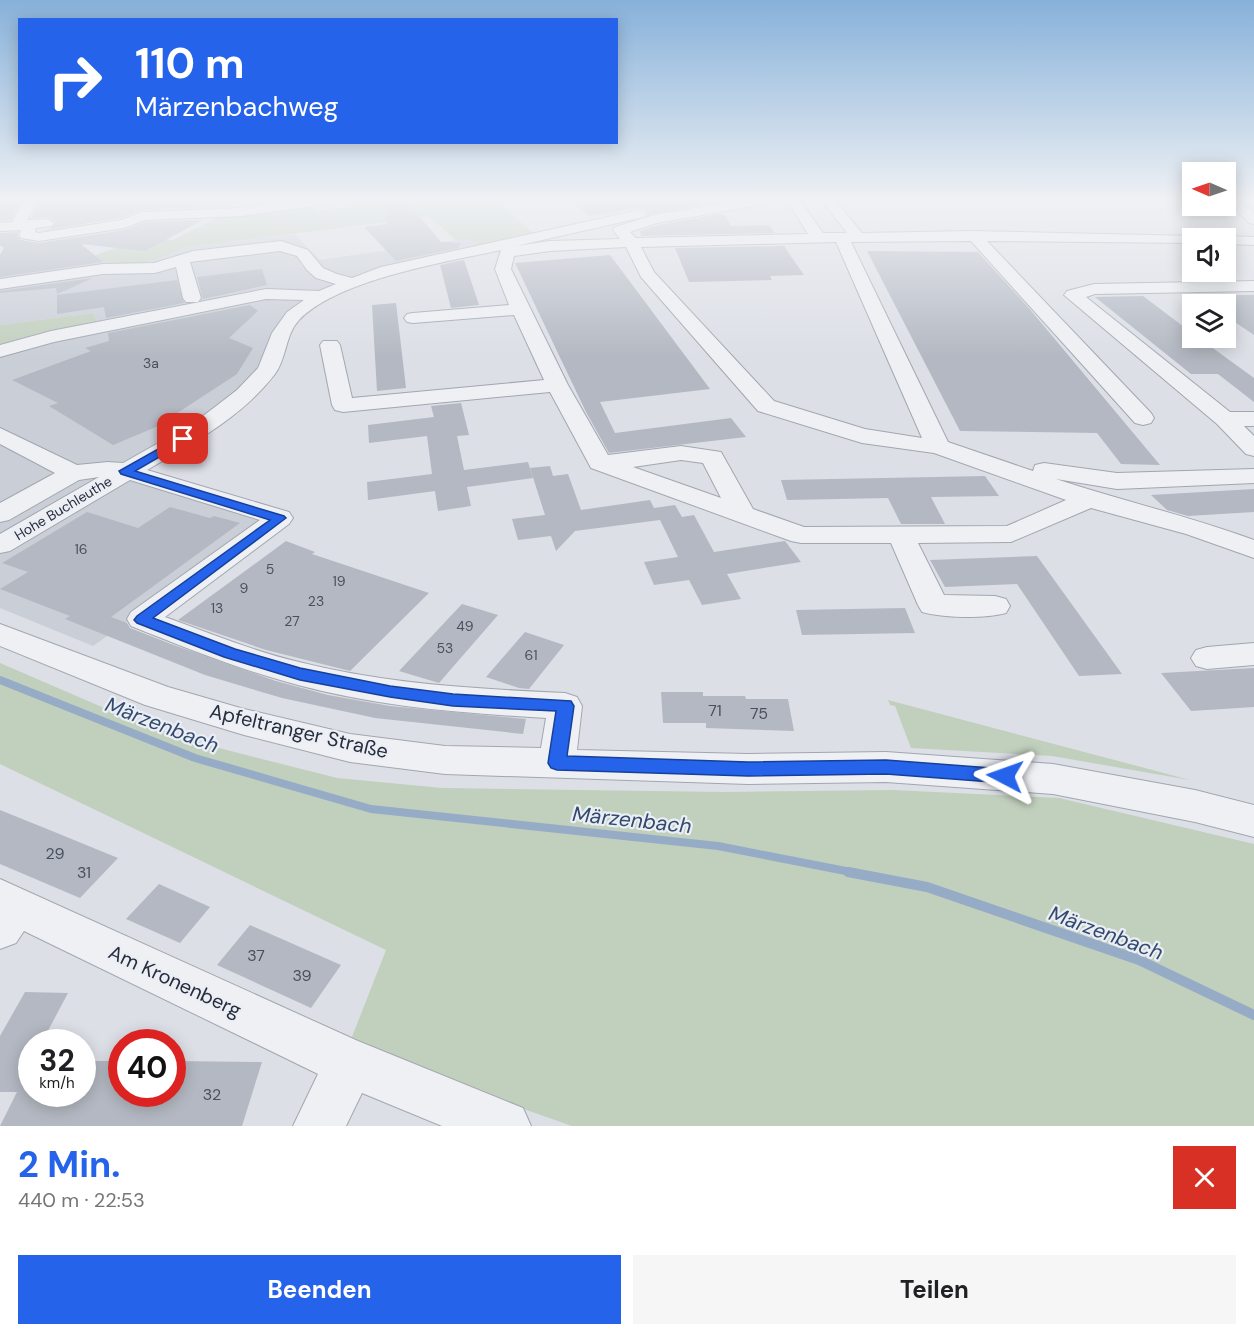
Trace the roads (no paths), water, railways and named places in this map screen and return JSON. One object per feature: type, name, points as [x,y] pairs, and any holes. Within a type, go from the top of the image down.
[{"type":"street","points":[[0,284],[103,269],[155,268],[193,256],[232,252]]},
{"type":"street","points":[[298,252],[303,253],[310,267],[320,275],[350,282]]},
{"type":"street","name":"Hohe Buchleuthe","points":[[0,545],[202,428],[245,395],[267,370],[281,333],[293,316],[321,296],[350,282],[381,272],[471,252]]},
{"type":"street","points":[[510,252],[507,252],[503,269],[557,385],[600,464],[801,535],[1011,534],[1089,499]]},
{"type":"street","points":[[636,252],[647,274],[766,406],[862,436],[938,447],[1089,499],[1196,528],[1254,550]]},
{"type":"street","points":[[856,252],[938,447]]},
{"type":"street","points":[[988,252],[1143,418]]},
{"type":"street","points":[[169,295],[191,295],[182,260]]},
{"type":"street","points":[[1254,286],[1094,289],[1073,295],[1225,419],[1254,449]]},
{"type":"street","points":[[0,351],[75,332],[266,294],[321,296]]},
{"type":"street","points":[[413,318],[520,309]]},
{"type":"street","points":[[330,345],[344,405],[557,385]]},
{"type":"street","points":[[1225,419],[1254,419]]},
{"type":"street","points":[[0,435],[74,473]]},
{"type":"street","points":[[600,464],[681,453],[712,457],[743,514]]},
{"type":"street","points":[[978,461],[1117,481],[1254,476]]},
{"type":"street","points":[[0,514],[74,473],[108,469],[125,471],[280,518],[142,620],[229,653],[300,674],[390,692],[453,700],[565,706],[557,763]]},
{"type":"street","points":[[901,535],[933,605],[995,606]]},
{"type":"street","name":"Apfeltranger Straße","points":[[0,634],[157,696],[244,722],[351,748],[445,760],[748,769],[886,767],[1053,779],[1195,806],[1254,821]]},
{"type":"street","points":[[1206,657],[1254,654]]},
{"type":"street","name":"Am Kronenberg","points":[[6,911],[350,1063],[505,1126]]},
{"type":"street","points":[[319,1126],[350,1063]]},
{"type":"waterway","name":"Märzenbach","points":[[0,680],[195,758],[371,809],[718,846],[856,873]]},
{"type":"waterway","name":"Märzenbach","points":[[848,872],[927,887],[1139,960],[1254,1015]]}]
